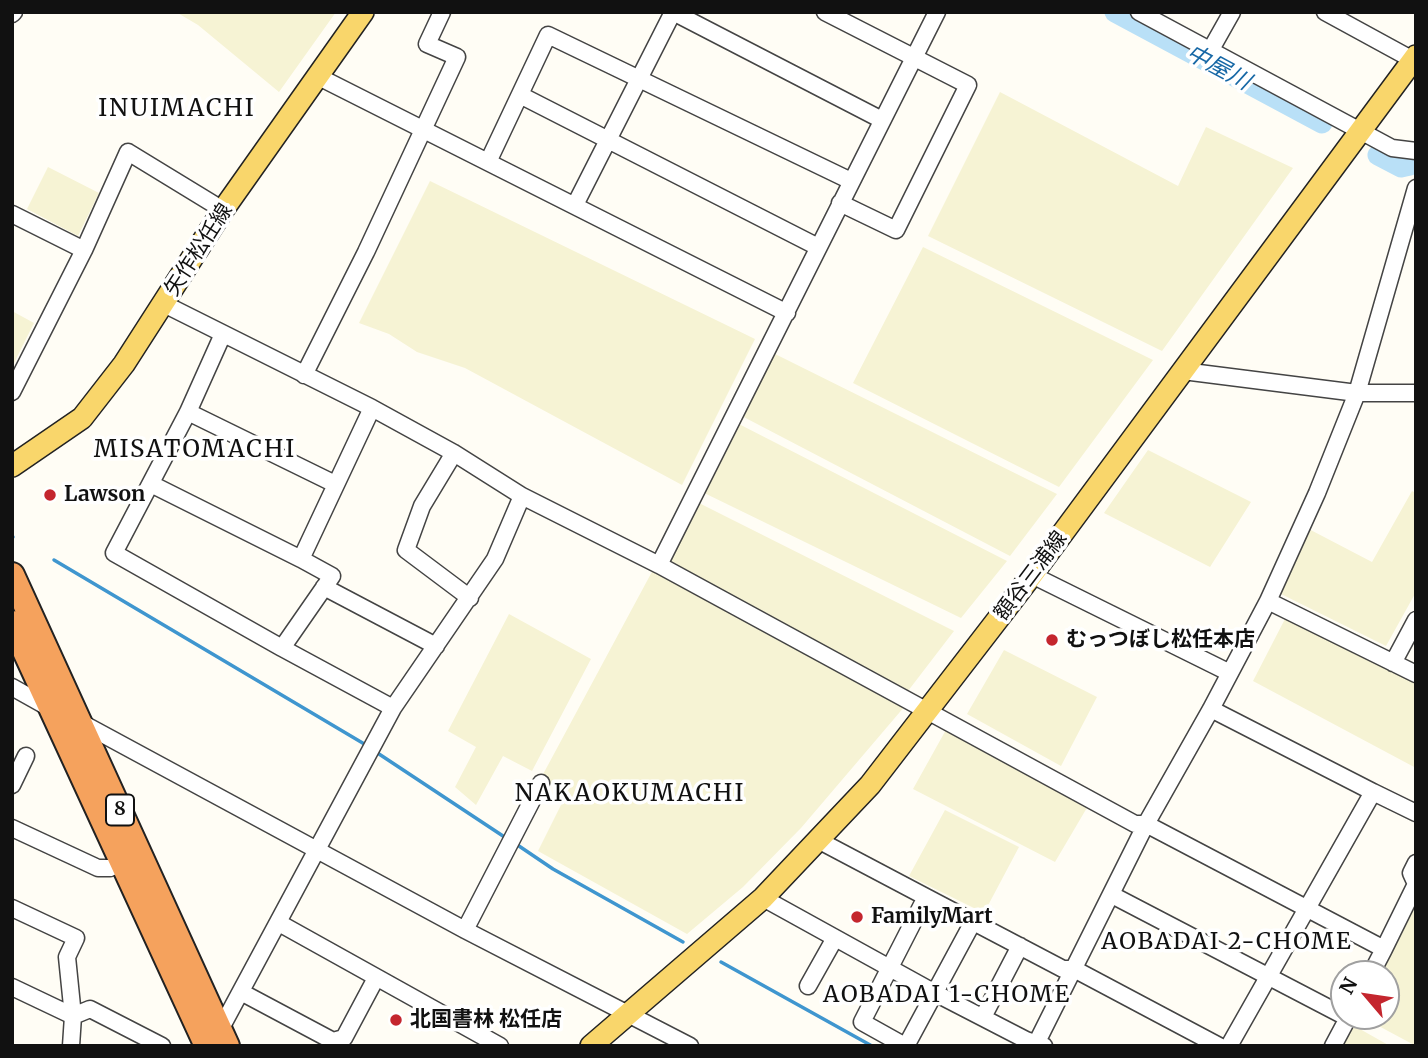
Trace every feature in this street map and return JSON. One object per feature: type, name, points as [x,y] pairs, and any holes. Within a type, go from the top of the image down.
[{"type":"highway","name":"8","points":[[12,575],[218,1040]]},
{"type":"highway","name":"8","points":[[12,623],[122,862],[218,1040]]},
{"type":"main road","name":"矢作松任線","points":[[12,466],[82,418],[164,304],[223,210],[363,12]]},
{"type":"main road","name":"額谷三浦線","points":[[591,1046],[763,898],[870,785],[1032,575],[1414,58]]},
{"type":"street","points":[[304,375],[457,57],[427,44],[442,12]]},
{"type":"street","points":[[575,205],[673,12],[883,120]]},
{"type":"street","points":[[825,12],[968,85],[896,230],[841,203]]},
{"type":"street","points":[[659,565],[937,12]]},
{"type":"street","points":[[1139,12],[1392,148],[1416,150]]},
{"type":"street","points":[[1210,51],[1232,12]]},
{"type":"street","points":[[1325,12],[1414,58]]},
{"type":"street","points":[[488,162],[548,35],[851,181]]},
{"type":"street","points":[[317,76],[787,313]]},
{"type":"street","points":[[520,95],[818,247]]},
{"type":"street","points":[[12,392],[84,250],[128,152],[223,210]]},
{"type":"street","points":[[763,898],[935,993],[1039,1044],[1146,824],[1212,709],[1268,601],[1317,493],[1357,393],[1416,188]]},
{"type":"street","points":[[12,214],[84,250]]},
{"type":"street","points":[[164,304],[372,408],[454,453],[522,496],[659,565],[930,710],[1135,824],[1146,824],[1384,949]]},
{"type":"street","points":[[223,334],[188,412],[114,553],[393,708]]},
{"type":"street","points":[[1183,371],[1357,393],[1416,393]]},
{"type":"street","points":[[301,559],[372,408]]},
{"type":"street","points":[[188,412],[335,484]]},
{"type":"street","points":[[454,453],[422,506],[406,550],[470,598]]},
{"type":"street","points":[[151,484],[332,576],[282,648]]},
{"type":"street","points":[[218,1040],[393,708],[495,559],[522,496]]},
{"type":"street","points":[[1032,575],[1230,673]]},
{"type":"street","points":[[324,587],[436,646]]},
{"type":"street","points":[[1268,601],[1416,674]]},
{"type":"street","points":[[1393,663],[1416,620]]},
{"type":"street","points":[[12,687],[465,930],[690,1046]]},
{"type":"street","points":[[1212,709],[1416,813]]},
{"type":"street","points":[[12,785],[26,756]]},
{"type":"street","points":[[465,930],[541,783]]},
{"type":"street","points":[[1229,1046],[1373,792]]},
{"type":"street","points":[[12,828],[98,868],[110,868],[122,862]]},
{"type":"street","points":[[818,840],[1063,969],[1074,969],[1219,1046]]},
{"type":"street","points":[[1378,960],[1416,884],[1411,873],[1416,863]]},
{"type":"street","points":[[1112,895],[1330,1008]]},
{"type":"street","points":[[926,897],[862,1021],[906,1046],[974,920]]},
{"type":"street","points":[[12,908],[76,938],[67,957],[73,1016],[71,1046]]},
{"type":"street","points":[[279,923],[500,1046]]},
{"type":"street","points":[[807,986],[835,937]]},
{"type":"street","points":[[983,1017],[1020,946]]},
{"type":"street","points":[[241,992],[333,1041],[344,1038],[376,978]]},
{"type":"street","points":[[12,987],[73,1016],[90,1009],[162,1046]]},
{"type":"street","points":[[1333,1046],[1341,1030]]},
{"type":"shaded area","points":[[176,12],[336,12],[279,92],[198,25]]},
{"type":"shaded area","points":[[1000,92],[1178,186],[1206,127],[1293,168],[1162,351],[928,236]]},
{"type":"shaded area","points":[[48,167],[99,193],[78,236],[27,209]]},
{"type":"shaded area","points":[[430,181],[755,339],[682,485],[465,368],[417,352],[389,334],[359,323]]},
{"type":"shaded area","points":[[923,247],[1153,360],[1059,487],[853,383]]},
{"type":"shaded area","points":[[12,311],[34,323],[12,367]]},
{"type":"shaded area","points":[[767,350],[1057,494],[1010,556],[736,413]]},
{"type":"shaded area","points":[[731,420],[1007,561],[961,618],[696,489]]},
{"type":"shaded area","points":[[1148,450],[1251,502],[1210,567],[1104,513]]},
{"type":"shaded area","points":[[1412,491],[1416,493],[1416,592],[1386,646],[1273,590],[1303,526],[1372,562]]},
{"type":"shaded area","points":[[691,499],[954,631],[908,691],[661,557]]},
{"type":"shaded area","points":[[654,568],[905,706],[801,828],[743,887],[687,934],[538,851],[567,793],[541,778]]},
{"type":"shaded area","points":[[509,614],[591,659],[532,771],[503,756],[476,805],[455,787],[476,747],[448,731]]},
{"type":"shaded area","points":[[1286,617],[1416,680],[1416,768],[1253,681]]},
{"type":"shaded area","points":[[1004,650],[1097,697],[1061,766],[967,714]]},
{"type":"shaded area","points":[[947,728],[1088,806],[1055,862],[913,789]]},
{"type":"shaded area","points":[[945,810],[1019,847],[984,913],[909,876]]},
{"type":"shaded area","points":[[1416,897],[1416,1046],[1386,1030],[1400,1030],[1400,960],[1384,960]]},
{"type":"shaded area","points":[[1348,1030],[1362,1030],[1390,1046],[1340,1046]]},
{"type":"waterway","name":"中屋川","points":[[1115,12],[1322,123]]},
{"type":"waterway","name":"中屋川","points":[[1378,155],[1401,167],[1410,165]]},
{"type":"waterway","points":[[54,560],[366,745]]},
{"type":"waterway","points":[[376,752],[506,838]]},
{"type":"waterway","points":[[516,844],[553,869],[683,942]]},
{"type":"waterway","points":[[721,962],[872,1046]]},
{"type":"place","name":"Lawson","points":[[50,495]]},
{"type":"place","name":"むっつぼし松任本店","points":[[1052,640]]},
{"type":"place","name":"FamilyMart","points":[[857,917]]},
{"type":"place","name":"北国書林 松任店","points":[[396,1020]]},
{"type":"district","name":"INUIMACHI","points":[[177,109]]},
{"type":"district","name":"MISATOMACHI","points":[[195,450]]},
{"type":"district","name":"NAKAOKUMACHI","points":[[630,794]]},
{"type":"district","name":"AOBADAI 2-CHOME","points":[[1227,942]]},
{"type":"district","name":"AOBADAI 1-CHOME","points":[[947,995]]}]
